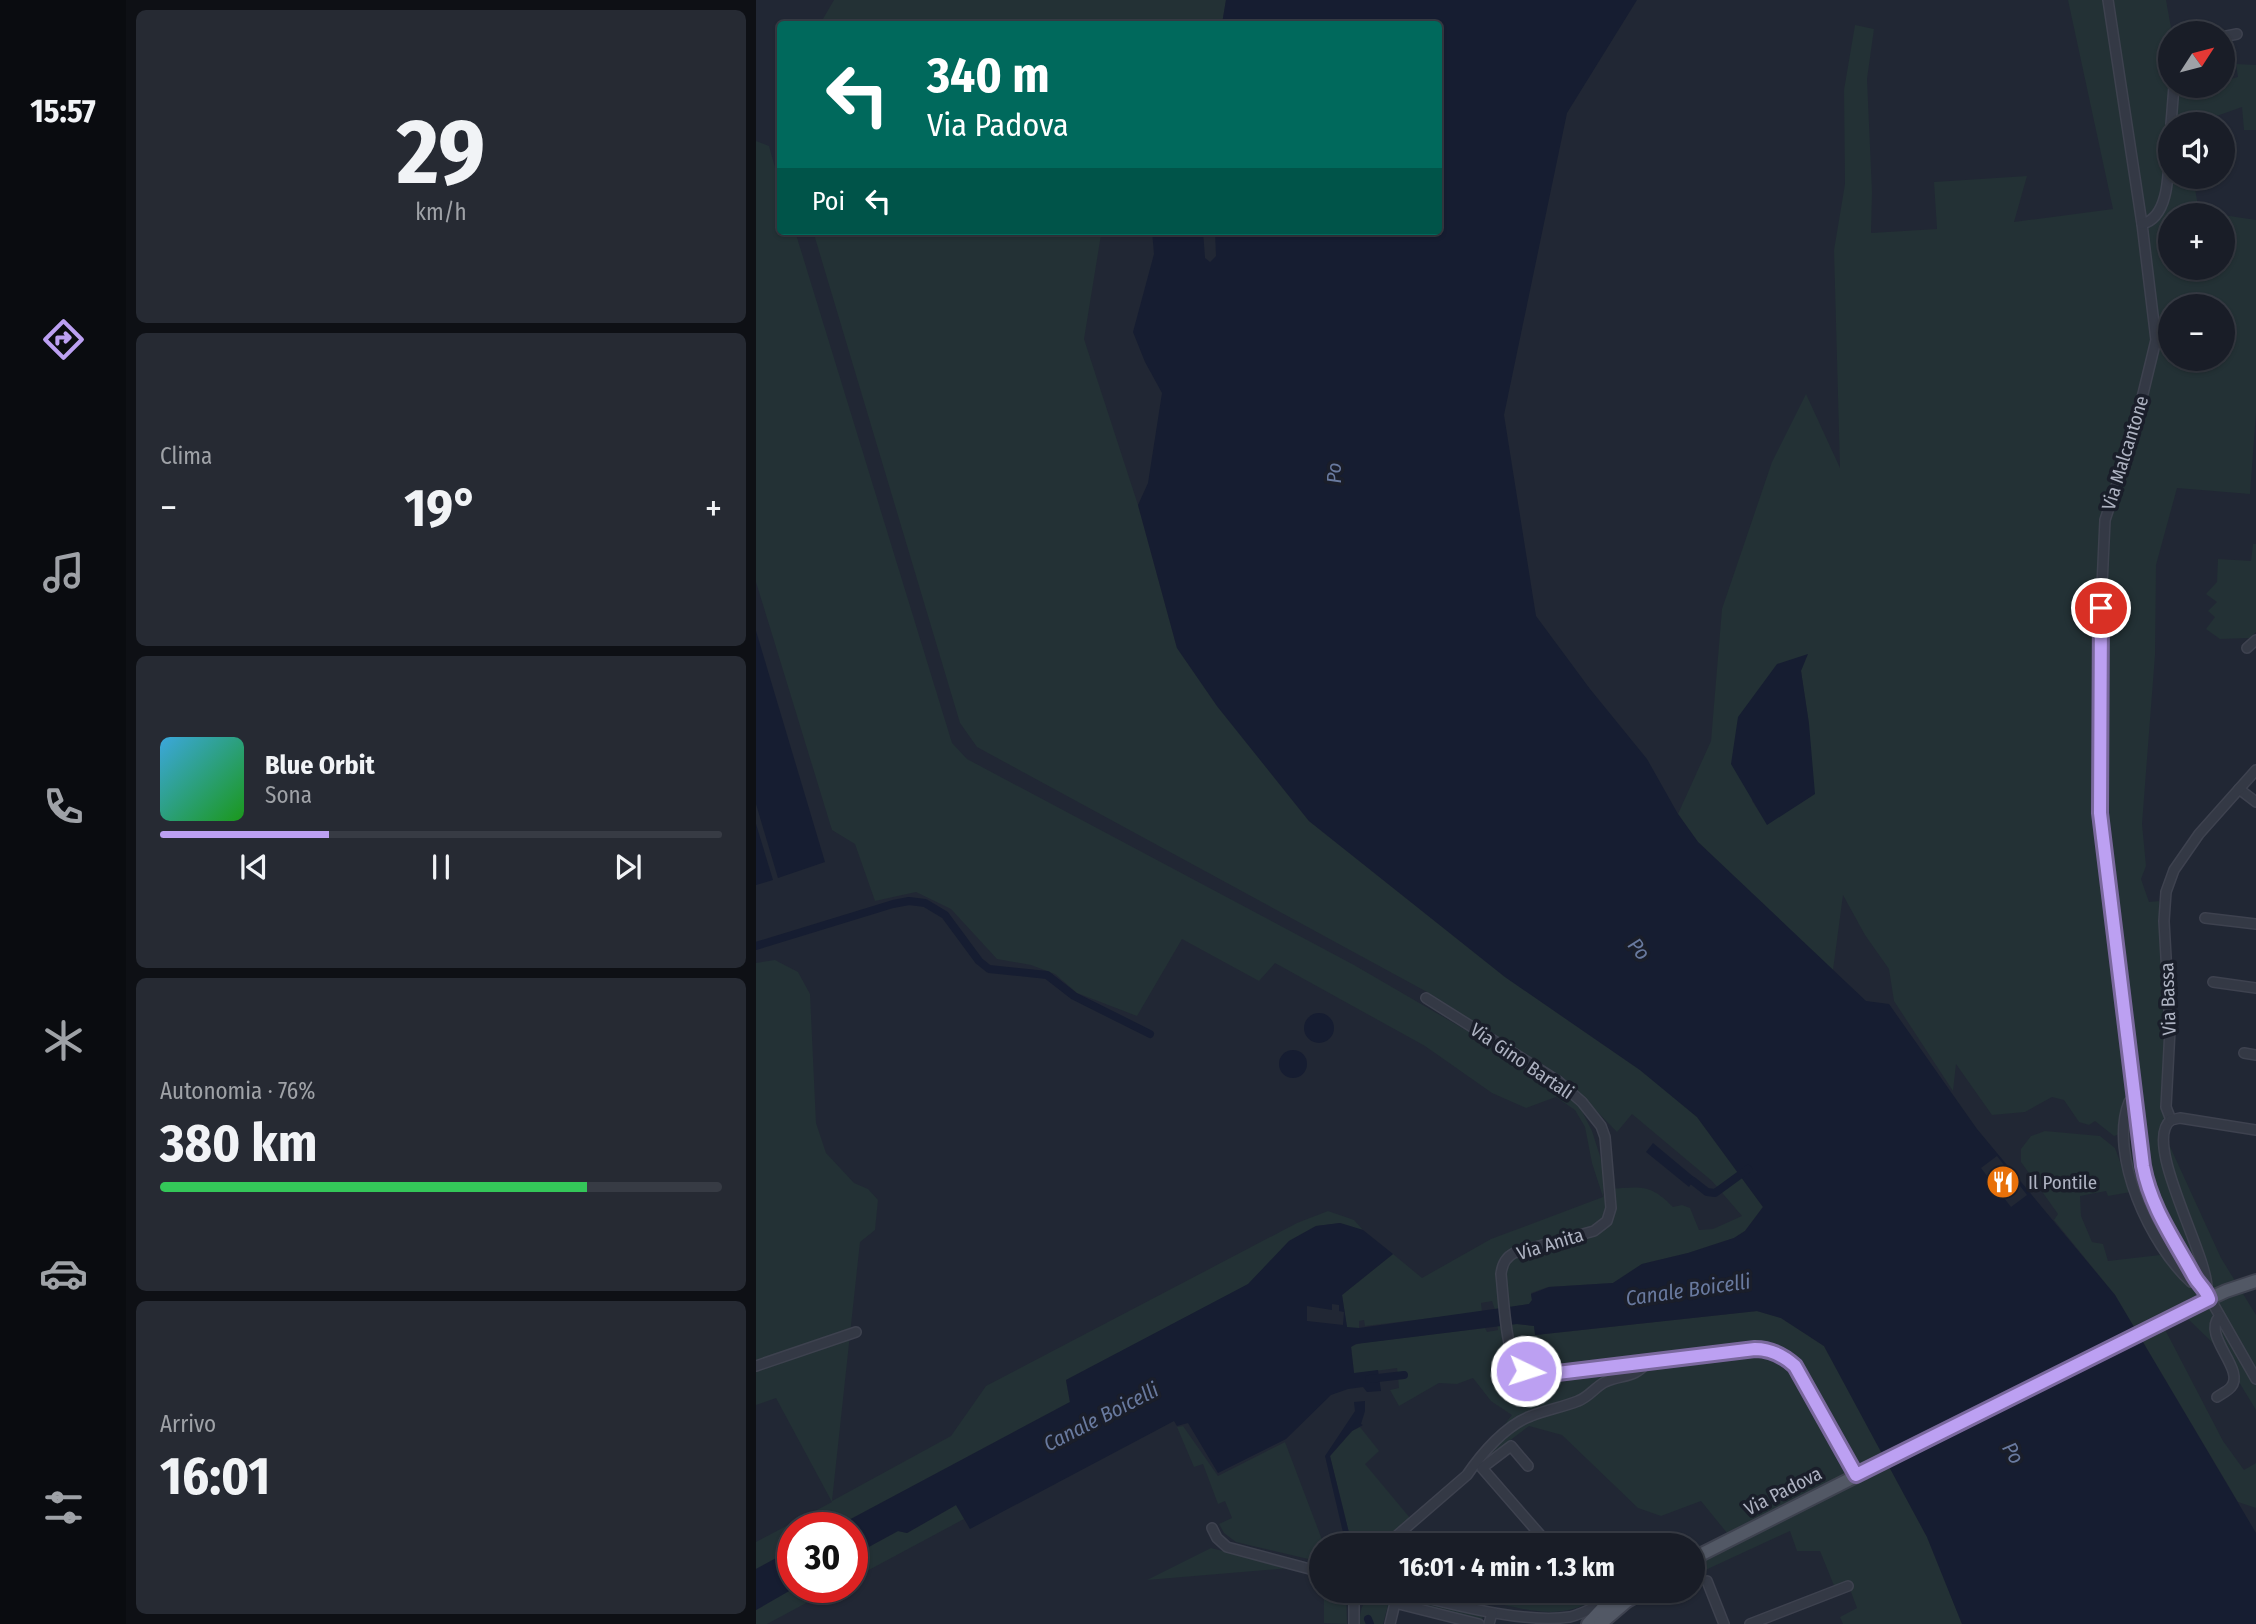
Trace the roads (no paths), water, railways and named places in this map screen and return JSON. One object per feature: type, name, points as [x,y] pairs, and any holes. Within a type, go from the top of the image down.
[{"type":"main road","name":"Via Padova","points":[[1705,1552],[2191,1307],[2208,1295],[2256,1281]]},
{"type":"main road","points":[[1588,1624],[1624,1603]]},
{"type":"street","name":"Via Malcantone","points":[[2108,0],[2142,224],[2156,340],[2133,435],[2105,520],[2101,608],[2100,813],[2148,1190],[2156,1210],[2197,1281],[2191,1282],[2175,1264],[2155,1235],[2136,1197],[2124,1142],[2127,1107],[2129,1102],[2135,1101]]},
{"type":"street","points":[[2142,224],[2150,220],[2163,201],[2167,189]]},
{"type":"street","points":[[2248,648],[2256,639]]},
{"type":"street","name":"Via Bassa","points":[[2208,1295],[2205,1274],[2176,1193],[2164,1148],[2166,1124],[2172,1120],[2166,1107],[2170,1029],[2164,897],[2172,875],[2193,842],[2256,770]]},
{"type":"street","points":[[2239,789],[2256,802]]},
{"type":"street","points":[[2205,918],[2256,925]]},
{"type":"street","points":[[2213,982],[2256,988]]},
{"type":"street","name":"Via Gino Bartali","points":[[1426,998],[1558,1081],[1596,1117],[1605,1138]]},
{"type":"street","points":[[2244,1054],[2256,1055]]},
{"type":"street","points":[[2172,1120],[2180,1118],[2256,1130]]},
{"type":"street","name":"Via Anita","points":[[1605,1138],[1610,1215],[1602,1226],[1594,1231],[1509,1255],[1501,1270],[1508,1331],[1515,1361],[1533,1374],[1541,1375],[1755,1349],[1782,1356],[1800,1372],[1856,1475]]},
{"type":"street","points":[[2190,1268],[2195,1264],[2197,1250]]},
{"type":"street","points":[[2205,1274],[2197,1281],[2203,1294],[2208,1295],[2255,1376]]},
{"type":"street","points":[[2217,1397],[2231,1387],[2234,1381],[2215,1329],[2215,1321],[2219,1317]]},
{"type":"street","points":[[756,1366],[856,1332]]},
{"type":"street","points":[[1480,1465],[1506,1432],[1529,1416],[1580,1401],[1604,1382],[1641,1371],[1648,1361]]},
{"type":"street","points":[[1400,1533],[1467,1475],[1511,1446],[1528,1465]]},
{"type":"street","points":[[1480,1465],[1539,1533]]},
{"type":"street","points":[[1212,1528],[1217,1538],[1227,1547],[1309,1569]]},
{"type":"street","points":[[1707,1581],[1724,1624]]},
{"type":"street","points":[[1750,1624],[1848,1586]]},
{"type":"street","points":[[1354,1603],[1354,1624]]},
{"type":"street","points":[[1390,1624],[1395,1603],[1479,1624]]},
{"type":"street","points":[[1448,1603],[1496,1615],[1549,1622],[1572,1617],[1605,1615]]},
{"type":"street","points":[[1489,1624],[1496,1615]]},
{"type":"street","points":[[1496,1615],[1512,1624]]},
{"type":"water","points":[[1226,0],[1637,0],[1567,113],[1504,415],[1536,616],[1590,689],[1647,759],[1678,814],[1698,842],[1866,1001],[1889,1004],[1977,1129],[2115,1295],[2256,1533],[2256,1624],[1962,1624],[1927,1537],[1824,1346],[1781,1318],[1757,1311],[1535,1335],[1534,1326],[1517,1324],[1356,1344],[1351,1347],[1354,1373],[1378,1370],[1381,1391],[1367,1392],[1363,1387],[1331,1395],[1286,1439],[1218,1473],[1188,1423],[1177,1426],[1174,1421],[970,1529],[956,1505],[907,1533],[898,1531],[868,1547],[868,1512],[864,1512],[1070,1402],[1066,1380],[1248,1284],[1289,1241],[1316,1226],[1340,1223],[1363,1230],[1393,1254],[1342,1295],[1347,1327],[1359,1328],[1529,1304],[1532,1300],[1531,1294],[1549,1287],[1613,1283],[1642,1264],[1734,1238],[1745,1231],[1763,1207],[1697,1117],[1640,1070],[1505,977],[1309,821],[1217,706],[1177,648],[1138,505],[1148,483],[1162,393],[1133,332],[1154,254],[1152,235],[1203,235],[1205,258],[1210,262],[1216,256],[1215,235],[1442,235],[1442,21],[1222,21]]},
{"type":"water","points":[[756,631],[825,862],[778,878],[756,804]]},
{"type":"water","points":[[1808,654],[1801,671],[1815,794],[1767,825],[1731,764],[1738,717],[1777,664]]},
{"type":"water","points":[[756,824],[773,880],[756,885]]},
{"type":"water","points":[[1319,1013],[1330,1017],[1334,1028],[1330,1039],[1319,1043],[1308,1039],[1304,1028],[1308,1017]]},
{"type":"water","points":[[1293,1050],[1303,1054],[1307,1064],[1303,1074],[1293,1078],[1283,1074],[1279,1064],[1283,1054]]},
{"type":"water","points":[[1653,1143],[1695,1178],[1689,1187],[1646,1152]]},
{"type":"water","points":[[1365,1401],[1363,1425],[1352,1431],[1330,1456],[1349,1533],[1343,1533],[1325,1456],[1355,1411],[1354,1402]]},
{"type":"water","points":[[777,1558],[777,1598],[756,1610],[756,1569]]},
{"type":"waterway","points":[[756,946],[893,904],[909,901],[925,903],[945,915],[979,961],[989,969],[1047,975],[1074,996],[1150,1034]]},
{"type":"waterway","points":[[1693,1181],[1707,1192],[1715,1193],[1748,1169]]},
{"type":"waterway","points":[[1369,1379],[1404,1375]]},
{"type":"waterway","points":[[1368,1619],[1370,1624]]},
{"type":"place","name":"Il Pontile","points":[[2003,1182]]},
{"type":"water label","name":"Po","points":[[1334,473]]},
{"type":"water label","name":"Po","points":[[1639,949]]},
{"type":"water label","name":"Canale Boicelli","points":[[1688,1290]]},
{"type":"water label","name":"Canale Boicelli","points":[[1101,1417]]},
{"type":"water label","name":"Po","points":[[2013,1453]]}]
